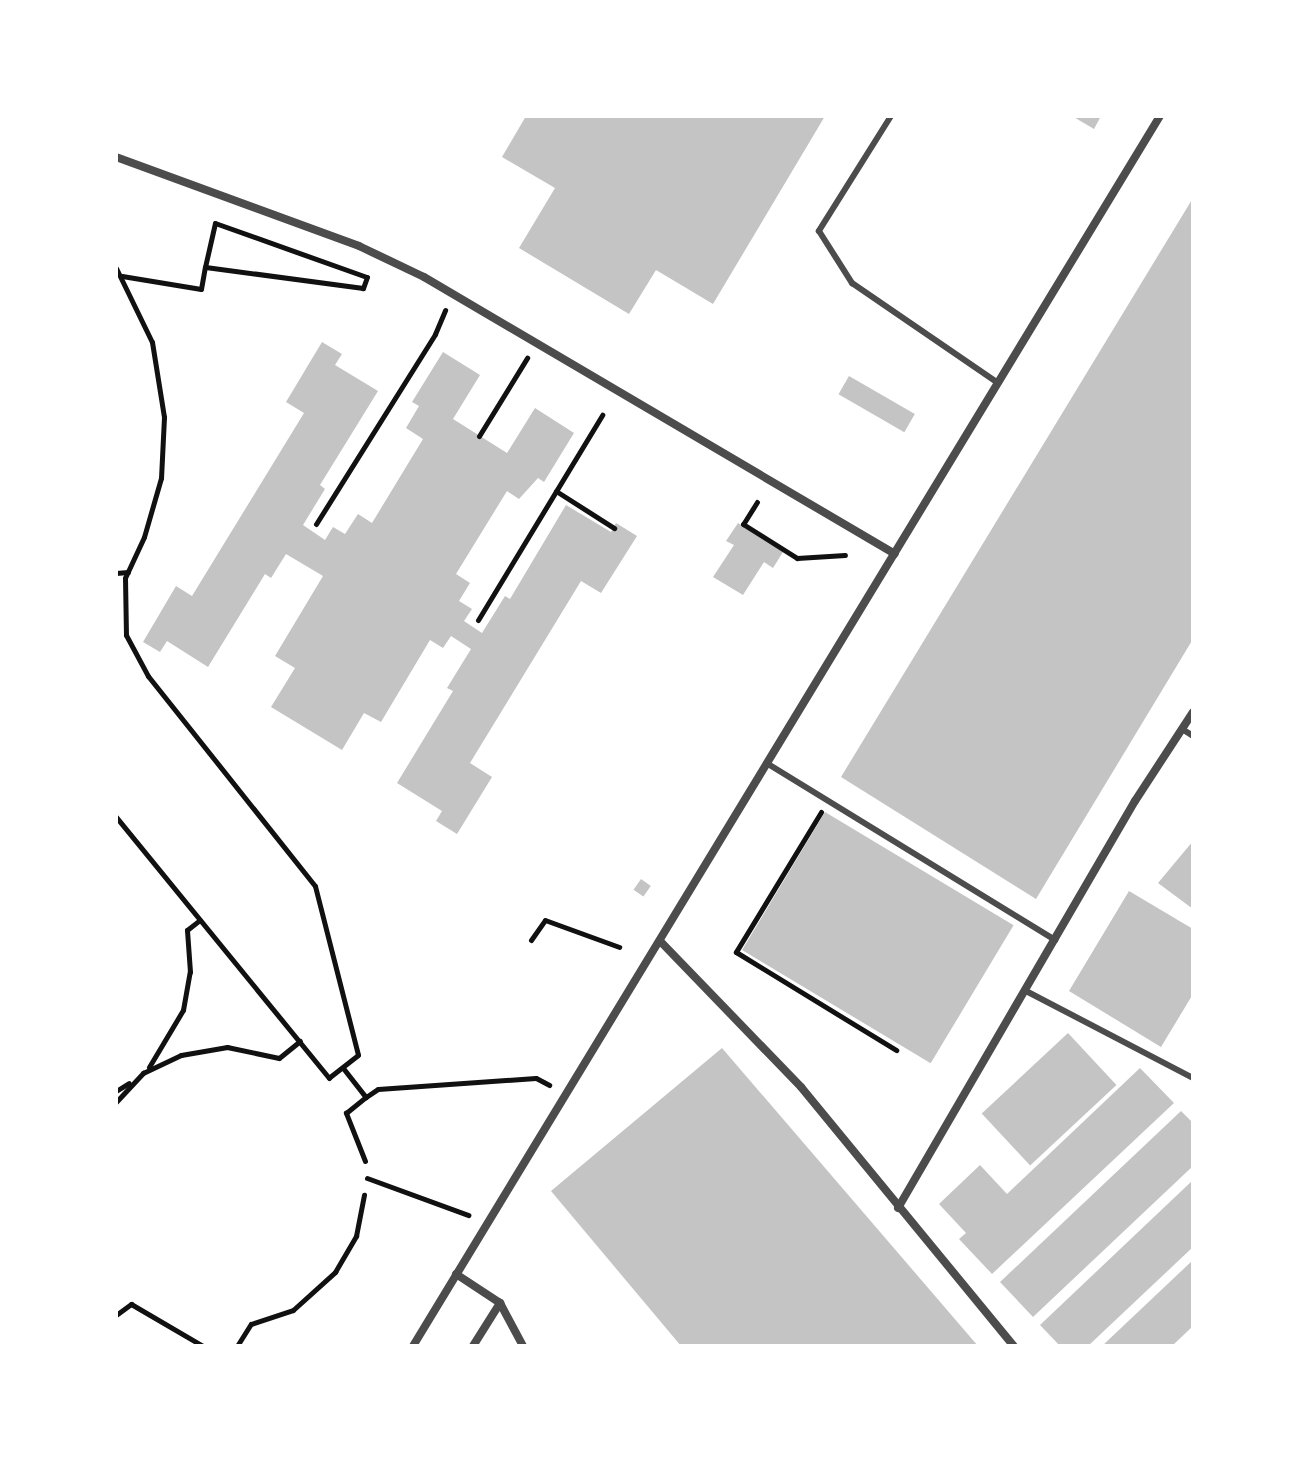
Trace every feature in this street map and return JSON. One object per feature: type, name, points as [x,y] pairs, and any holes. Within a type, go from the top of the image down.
[{"type":"street","points":[[413,1346],[1160,116]]},
{"type":"street","points":[[116,157],[376,253],[895,554]]},
{"type":"street","points":[[898,1208],[1193,712]]},
{"type":"street","points":[[661,942],[801,1087],[1014,1346]]},
{"type":"street","points":[[456,1274],[500,1303],[523,1346]]},
{"type":"street","points":[[473,1346],[500,1303]]},
{"type":"lane","points":[[891,116],[819,231],[852,283],[998,383]]},
{"type":"lane","points":[[1182,729],[1193,736]]},
{"type":"lane","points":[[768,764],[1055,940]]},
{"type":"lane","points":[[1026,991],[1193,1078]]},
{"type":"path","points":[[121,276],[201,289],[205,267],[215,223],[367,277],[363,288],[205,267]]},
{"type":"path","points":[[116,268],[152,342],[164,417],[161,478],[128,572],[122,620],[134,655],[319,894],[358,1055],[329,1078],[116,817]]},
{"type":"path","points":[[316,524],[435,334],[445,310]]},
{"type":"path","points":[[479,436],[536,344]]},
{"type":"path","points":[[478,620],[602,415]]},
{"type":"path","points":[[556,491],[614,528]]},
{"type":"path","points":[[757,502],[743,525],[797,558],[845,555]]},
{"type":"path","points":[[116,573],[128,572]]},
{"type":"path","points":[[828,801],[736,952],[896,1050]]},
{"type":"path","points":[[116,1102],[143,1073],[180,1018],[190,972],[187,930],[200,920]]},
{"type":"path","points":[[531,940],[545,920],[619,947]]},
{"type":"path","points":[[116,1091],[143,1073],[181,1055],[211,1049],[255,1050],[279,1058],[300,1041]]},
{"type":"path","points":[[343,1068],[366,1097]]},
{"type":"path","points":[[365,1161],[346,1113],[378,1089],[536,1078],[549,1085]]},
{"type":"path","points":[[367,1178],[468,1215]]},
{"type":"path","points":[[237,1346],[251,1324],[293,1310],[335,1272],[356,1236],[364,1195]]},
{"type":"path","points":[[116,1315],[131,1304],[203,1346]]},
{"type":"building","points":[[526,116],[825,116],[713,304],[656,270],[629,314],[519,248],[555,188],[502,157]]},
{"type":"building","points":[[1072,116],[1101,116],[1094,129]]},
{"type":"building","points":[[1193,198],[1193,639],[1036,899],[841,777]]},
{"type":"building","points":[[322,342],[342,354],[335,365],[378,391],[320,485],[325,489],[303,525],[325,540],[333,527],[345,534],[358,514],[372,523],[423,439],[406,428],[419,406],[412,402],[443,352],[480,375],[453,419],[507,453],[535,408],[574,433],[544,482],[538,478],[519,499],[507,491],[456,574],[470,583],[459,601],[472,609],[464,621],[482,633],[505,596],[510,599],[566,505],[611,532],[616,523],[637,536],[601,593],[581,581],[470,763],[492,777],[457,834],[436,821],[442,811],[397,783],[453,691],[447,688],[471,649],[451,636],[443,648],[430,640],[381,722],[364,713],[342,750],[271,707],[295,668],[275,656],[323,576],[286,554],[271,578],[265,574],[208,667],[167,641],[160,652],[143,642],[176,586],[192,596],[304,413],[286,402]]},
{"type":"building","points":[[849,376],[915,414],[904,432],[838,394]]},
{"type":"building","points":[[738,523],[783,552],[773,568],[764,562],[743,595],[713,577],[734,545],[726,541]]},
{"type":"building","points":[[825,812],[1014,925],[931,1063],[742,950]]},
{"type":"building","points":[[1193,841],[1193,909],[1158,883]]},
{"type":"building","points":[[641,879],[651,886],[643,897],[634,890]]},
{"type":"building","points":[[1129,891],[1193,929],[1193,994],[1161,1047],[1069,991]]},
{"type":"building","points":[[1068,1033],[1116,1085],[1030,1165],[982,1113]]},
{"type":"building","points":[[722,1048],[978,1346],[681,1346],[551,1191]]},
{"type":"building","points":[[1140,1068],[1174,1103],[992,1274],[959,1239],[966,1233],[939,1204],[980,1165],[1007,1194]]},
{"type":"building","points":[[1181,1111],[1193,1123],[1193,1166],[1033,1317],[1000,1282]]},
{"type":"building","points":[[1193,1180],[1193,1247],[1088,1346],[1060,1346],[1040,1325]]},
{"type":"building","points":[[1193,1260],[1193,1326],[1172,1346],[1102,1346]]}]
